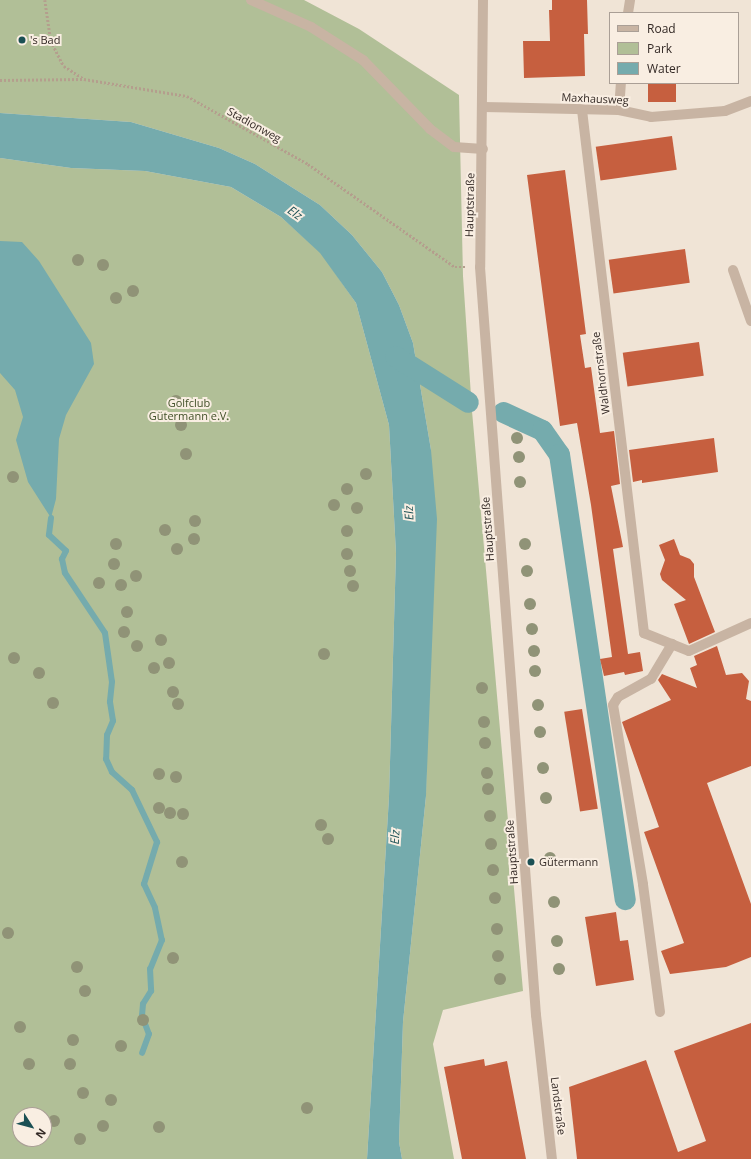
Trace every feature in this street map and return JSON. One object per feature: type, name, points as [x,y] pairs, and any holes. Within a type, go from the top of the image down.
[{"type":"street","points":[[251,0],[311,27],[363,60],[430,129],[454,147],[483,149]]},
{"type":"street","name":"Hauptstraße","points":[[483,0],[483,149],[480,267],[539,1056]]},
{"type":"street","points":[[628,12],[630,0]]},
{"type":"street","points":[[618,110],[621,84]]},
{"type":"street","name":"Maxhausweg","points":[[483,107],[618,110],[651,117],[725,111],[751,101]]},
{"type":"street","name":"Waldhornstraße","points":[[582,110],[644,633],[672,644]]},
{"type":"street","points":[[733,270],[751,321]]},
{"type":"street","points":[[660,1012],[643,884],[613,705],[618,697],[651,679],[672,644],[690,651],[751,623]]},
{"type":"street","name":"Landstraße","points":[[539,1056],[552,1159]]},
{"type":"path","name":"Stadionweg","points":[[45,0],[51,41],[64,66],[84,79],[187,96],[308,164],[455,267],[480,267]]},
{"type":"path","points":[[0,80],[84,79]]},
{"type":"green space","points":[[0,0],[304,0],[359,29],[459,95],[463,276],[472,411],[523,991],[443,1010],[433,1044],[454,1159],[402,1159],[399,1142],[403,1022],[426,796],[431,450],[413,343],[399,305],[382,272],[352,235],[320,205],[255,164],[219,148],[131,122],[0,113]]},
{"type":"green space","name":"Golfclub Gütermann e.V.","points":[[0,158],[71,168],[145,171],[231,187],[281,217],[321,253],[356,303],[389,425],[396,553],[389,797],[367,1159],[0,1159]]},
{"type":"water","name":"Elz","points":[[0,113],[131,122],[219,148],[255,164],[320,205],[352,235],[382,272],[399,305],[413,343],[431,450],[437,519],[426,796],[403,1022],[399,1142],[402,1159],[367,1159],[389,797],[396,553],[389,425],[356,303],[320,253],[281,217],[231,187],[145,171],[71,168],[0,158]]},
{"type":"water","points":[[0,241],[22,242],[39,261],[91,343],[94,364],[66,415],[59,439],[56,499],[51,518],[28,482],[16,440],[23,417],[15,390],[0,373]]},
{"type":"building","points":[[552,0],[587,0],[588,34],[584,34],[585,76],[524,78],[523,41],[550,41],[549,10],[552,10]]},
{"type":"building","points":[[648,84],[676,84],[676,102],[648,102]]},
{"type":"building","points":[[672,136],[677,170],[600,180],[596,147]]},
{"type":"building","points":[[565,170],[586,334],[580,335],[585,368],[591,367],[600,433],[614,431],[620,484],[611,486],[623,547],[613,549],[628,654],[640,652],[643,671],[625,675],[624,672],[604,676],[600,659],[612,657],[591,505],[577,423],[560,426],[527,175]]},
{"type":"building","points":[[685,249],[690,283],[613,293],[609,260]]},
{"type":"building","points":[[699,342],[704,376],[627,386],[623,353]]},
{"type":"building","points":[[714,438],[718,472],[642,483],[642,480],[633,482],[629,450]]},
{"type":"building","points":[[674,539],[680,555],[690,559],[694,564],[694,577],[715,632],[689,644],[674,604],[686,600],[662,580],[660,574],[665,560],[659,545]]},
{"type":"building","points":[[717,646],[726,675],[742,673],[749,681],[746,699],[751,701],[751,766],[707,783],[751,904],[751,957],[726,967],[670,974],[661,951],[684,943],[644,832],[659,827],[622,722],[671,700],[658,680],[662,674],[697,688],[690,668],[697,665],[694,656]]},
{"type":"building","points":[[582,709],[598,809],[580,812],[564,712]]},
{"type":"building","points":[[616,912],[620,941],[628,940],[634,980],[596,986],[585,917]]},
{"type":"building","points":[[751,1023],[751,1159],[577,1159],[569,1087],[646,1060],[678,1152],[706,1141],[674,1051]]},
{"type":"building","points":[[484,1059],[485,1066],[507,1061],[526,1159],[462,1159],[444,1067]]},
{"type":"waterway","points":[[395,356],[468,402]]},
{"type":"waterway","points":[[503,412],[542,430],[559,454],[625,899]]},
{"type":"waterway","points":[[51,518],[49,535],[66,551],[62,559],[65,573],[105,633],[112,682],[110,702],[113,721],[107,735],[106,759],[112,772],[132,790],[157,842],[144,884],[155,908],[162,940],[150,969],[151,991],[143,1004],[142,1016],[149,1034],[142,1053]]},
{"type":"place","name":"'s Bad","points":[[22,40]]},
{"type":"place","name":"Gütermann","points":[[531,862]]}]
